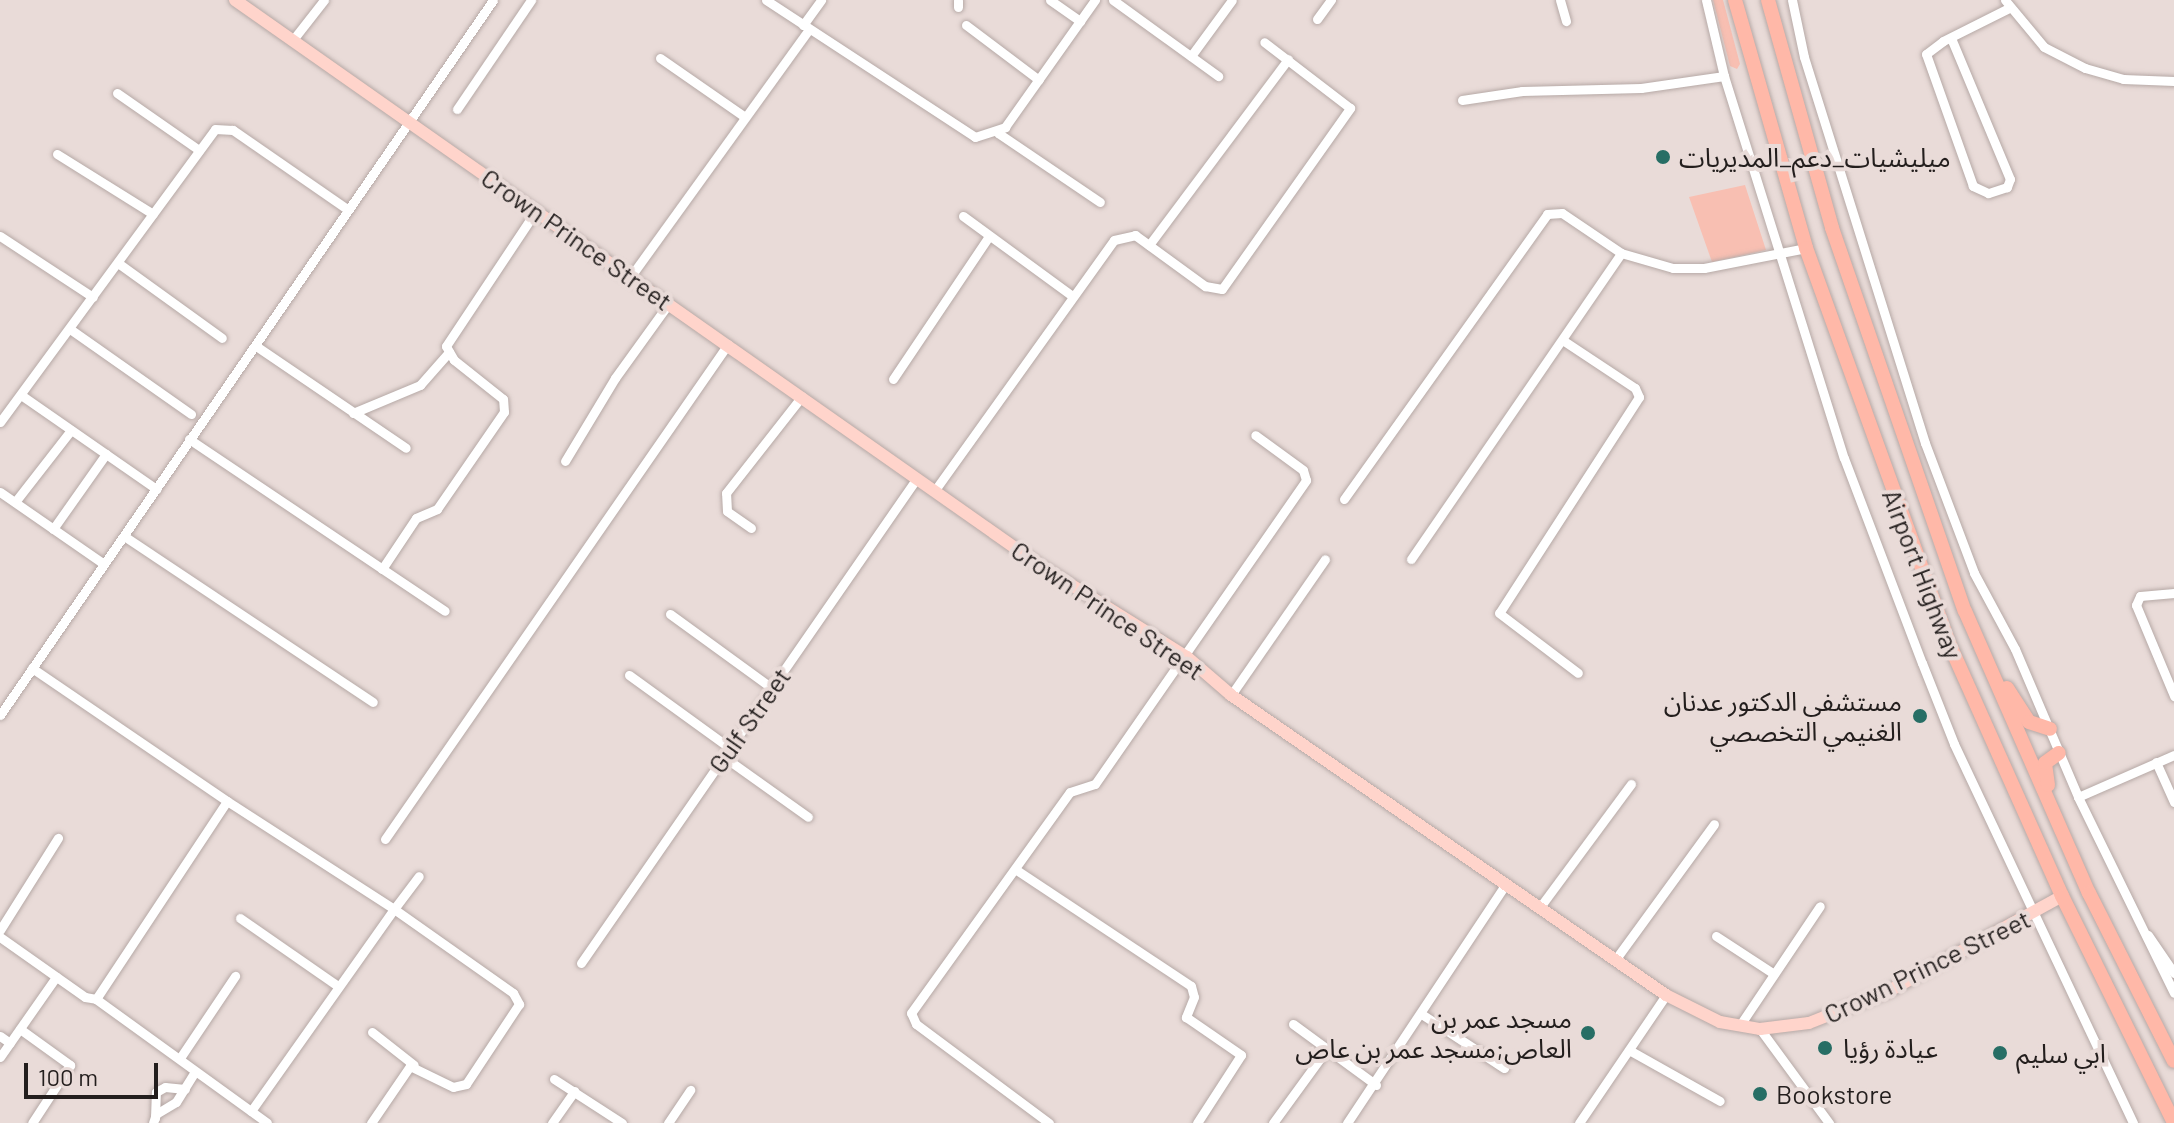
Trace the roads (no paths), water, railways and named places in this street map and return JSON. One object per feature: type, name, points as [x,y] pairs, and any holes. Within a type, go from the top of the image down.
[{"type":"highway","name":"Airport Highway","points":[[1735,0],[1806,248],[1948,641],[2062,896],[2174,1123]]},
{"type":"highway","name":"Airport Highway","points":[[1768,0],[1832,228],[1977,638],[2055,816],[2174,1061]]},
{"type":"highway","points":[[1977,638],[2025,718],[2050,729]]},
{"type":"highway","points":[[2055,816],[2045,768],[2059,753]]},
{"type":"main road","name":"Crown Prince Street","points":[[235,0],[537,209],[1038,564],[1187,657],[1231,695],[1666,995],[1720,1022],[1760,1029],[1809,1023],[1847,1010],[2034,915],[2062,896]]},
{"type":"street","points":[[292,41],[324,0]]},
{"type":"street","points":[[0,715],[493,0]]},
{"type":"street","points":[[457,109],[531,0]]},
{"type":"street","points":[[766,0],[958,129],[975,137],[998,133],[1095,0]]},
{"type":"street","points":[[631,276],[745,117],[821,0]]},
{"type":"street","points":[[1050,0],[1080,21]]},
{"type":"street","points":[[1113,0],[1218,76]]},
{"type":"street","points":[[1191,56],[1232,0]]},
{"type":"street","points":[[1317,19],[1331,0]]},
{"type":"street","points":[[1560,0],[1566,21]]},
{"type":"street","points":[[1706,0],[1724,76],[1844,458],[1939,707],[2133,1123]]},
{"type":"street","points":[[1792,0],[1804,57],[1925,443],[1974,573],[2050,729],[2078,797],[2174,993]]},
{"type":"street","points":[[1951,38],[2010,179],[2007,187],[1988,193],[1973,186],[1927,61],[1930,49],[2007,4],[2044,47],[2093,72],[2174,81]]},
{"type":"street","points":[[966,25],[1039,80]]},
{"type":"street","points":[[935,490],[1071,295],[1114,240],[1135,235],[1205,286],[1222,289],[1350,108],[1264,42]]},
{"type":"street","points":[[660,58],[745,117]]},
{"type":"street","points":[[1149,245],[1288,59]]},
{"type":"street","points":[[1462,100],[1522,91],[1641,88],[1724,76]]},
{"type":"street","points":[[117,93],[199,150]]},
{"type":"street","points":[[0,422],[215,129],[233,130],[347,209]]},
{"type":"street","points":[[998,133],[1100,202]]},
{"type":"street","points":[[57,154],[153,214]]},
{"type":"street","points":[[382,569],[416,518],[437,509],[506,406],[449,352],[447,340],[537,209]]},
{"type":"street","points":[[1344,499],[1547,214],[1562,213],[1621,253],[1688,269],[1806,248]]},
{"type":"street","points":[[963,216],[1071,295]]},
{"type":"street","points":[[0,236],[93,297]]},
{"type":"street","points":[[893,379],[989,236]]},
{"type":"street","points":[[1411,559],[1564,341],[1621,253]]},
{"type":"street","points":[[118,263],[222,338]]},
{"type":"street","points":[[565,461],[669,303]]},
{"type":"street","points":[[70,329],[191,414]]},
{"type":"street","points":[[1564,341],[1635,388],[1639,397],[1499,613],[1503,621],[1578,673]]},
{"type":"street","points":[[385,839],[728,344]]},
{"type":"street","points":[[256,346],[406,448]]},
{"type":"street","points":[[353,413],[420,385],[449,352]]},
{"type":"street","points":[[21,395],[156,489]]},
{"type":"street","points":[[751,528],[727,511],[726,493],[802,396]]},
{"type":"street","points":[[15,502],[71,430]]},
{"type":"street","points":[[1049,1123],[912,1018],[1070,792],[1095,784],[1187,657],[1306,480],[1303,470],[1255,435]]},
{"type":"street","points":[[189,439],[445,611]]},
{"type":"street","points":[[53,529],[106,454]]},
{"type":"street","name":"Gulf Street","points":[[581,963],[917,478]]},
{"type":"street","points":[[0,492],[104,564]]},
{"type":"street","points":[[124,536],[373,702]]},
{"type":"street","points":[[1231,695],[1325,559]]},
{"type":"street","points":[[2174,593],[2140,596],[2136,605],[2174,696]]},
{"type":"street","points":[[670,614],[772,688]]},
{"type":"street","points":[[32,668],[227,801],[394,909],[513,993],[519,1004],[466,1084],[453,1087],[414,1065],[372,1032]]},
{"type":"street","points":[[629,675],[808,817]]},
{"type":"street","points":[[2078,797],[2174,755]]},
{"type":"street","points":[[2156,762],[2174,802]]},
{"type":"street","points":[[1540,907],[1631,784]]},
{"type":"street","points":[[96,999],[227,801]]},
{"type":"street","points":[[1615,960],[1714,824]]},
{"type":"street","points":[[0,930],[58,838]]},
{"type":"street","points":[[1015,869],[1191,986],[1194,997],[1186,1017],[1241,1055],[1197,1123]]},
{"type":"street","points":[[251,1111],[419,876]]},
{"type":"street","points":[[1347,1123],[1423,1015],[1505,885]]},
{"type":"street","points":[[1740,1025],[1820,906]]},
{"type":"street","points":[[240,918],[338,986]]},
{"type":"street","points":[[2148,935],[2174,973]]},
{"type":"street","points":[[1716,936],[1774,974]]},
{"type":"street","points":[[0,937],[56,977],[96,999],[267,1123]]},
{"type":"street","points":[[180,1058],[235,976]]},
{"type":"street","points":[[0,1057],[56,977]]},
{"type":"street","points":[[1579,1123],[1666,995]]},
{"type":"street","points":[[1423,1015],[1504,1068]]},
{"type":"street","points":[[1293,1024],[1376,1085]]},
{"type":"street","points":[[20,1029],[70,1065],[32,1123]]},
{"type":"street","points":[[1760,1029],[1829,1123]]},
{"type":"street","points":[[0,1036],[10,1043]]},
{"type":"street","points":[[1273,1123],[1327,1049]]},
{"type":"street","points":[[1629,1050],[1720,1101]]},
{"type":"street","points":[[371,1123],[414,1065]]},
{"type":"street","points":[[154,1121],[185,1089],[195,1071]]},
{"type":"street","points":[[554,1079],[622,1123]]},
{"type":"street","points":[[154,1121],[156,1092],[165,1087],[185,1089]]},
{"type":"street","points":[[668,1123],[690,1090]]},
{"type":"street","points":[[552,1123],[574,1091]]},
{"type":"place","name":"ميليشيات_دعم_المديريات","points":[[1663,157]]},
{"type":"place","name":"مستشفي الدكتور عدنان الغنيمي التخصصي","points":[[1920,716]]},
{"type":"place","name":"مسجد عمر بن العاص;مسجد عمر بن عاص","points":[[1588,1033]]},
{"type":"place","name":"عيادة رؤيا","points":[[1825,1048]]},
{"type":"place","name":"ابي سليم","points":[[2000,1053]]},
{"type":"place","name":"Bookstore","points":[[1760,1094]]}]
